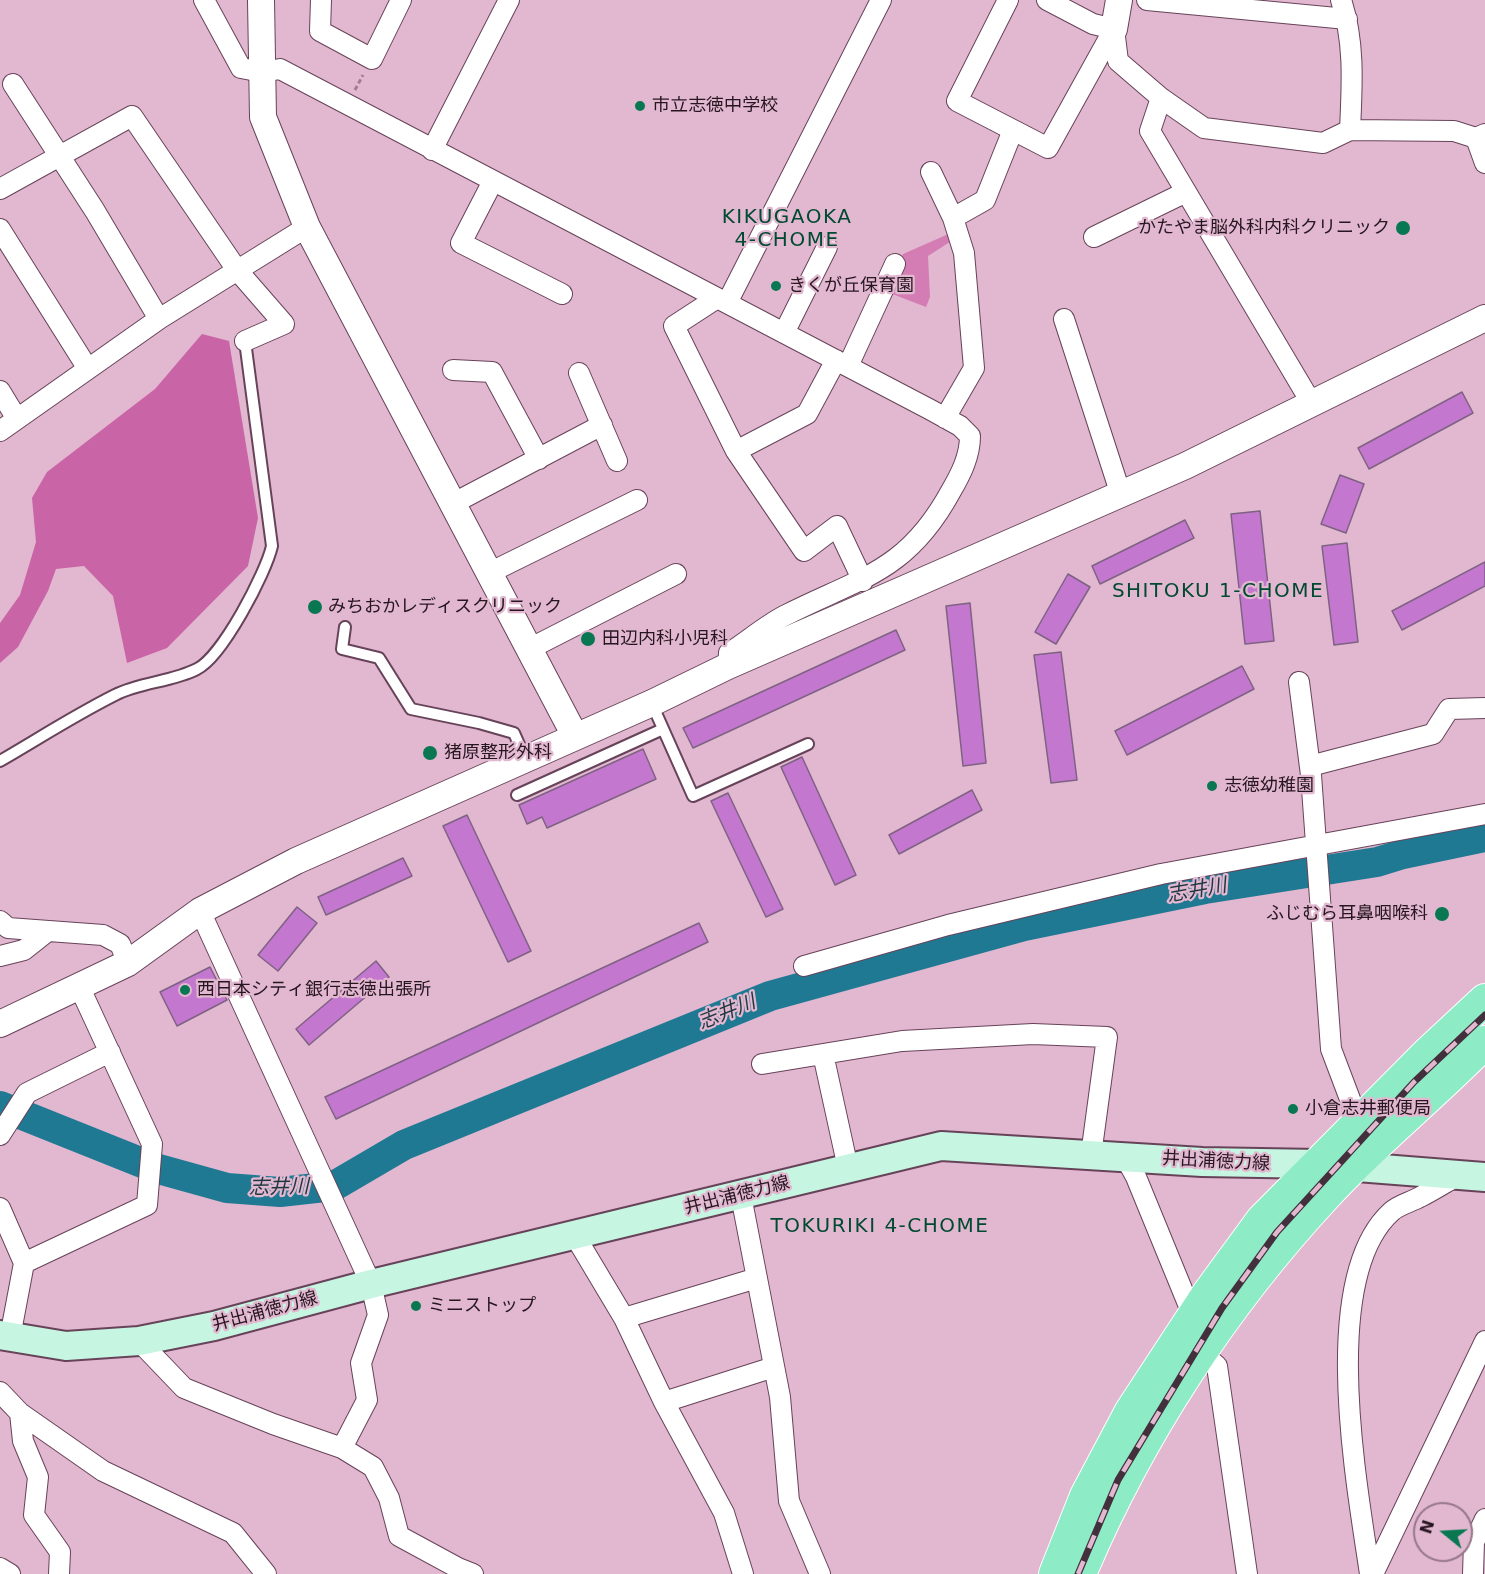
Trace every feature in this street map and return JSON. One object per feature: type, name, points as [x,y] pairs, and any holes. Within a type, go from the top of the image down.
[{"type":"main road","points":[[1055,1574],[1086,1496],[1163,1360],[1262,1220],[1485,1000]]},
{"type":"main road","points":[[1080,1574],[1101,1523],[1135,1457],[1227,1314],[1275,1252],[1353,1167],[1485,1042]]},
{"type":"main road","name":"井出浦徳力線","points":[[5,1336],[66,1346],[139,1341],[214,1326],[371,1284],[941,1146],[1266,1165],[1319,1164],[1485,1178]]},
{"type":"street","points":[[204,0],[241,68],[262,72],[280,69],[842,363],[945,418],[970,436],[968,454],[936,519],[907,551],[863,580],[785,615],[729,653],[728,666]]},
{"type":"street","points":[[261,0],[263,117],[307,227],[575,736]]},
{"type":"street","points":[[321,0],[321,31],[372,59],[401,0]]},
{"type":"street","points":[[432,150],[508,0]]},
{"type":"street","points":[[863,580],[837,526],[804,551],[736,451],[674,326],[722,301],[881,0]]},
{"type":"street","points":[[1008,0],[957,101],[1048,148],[1114,29]]},
{"type":"street","points":[[1047,0],[1093,24],[1114,29]]},
{"type":"street","points":[[1119,0],[1114,29],[1118,61],[1161,98],[1204,128],[1323,142],[1350,130],[1454,131],[1481,136],[1485,163]]},
{"type":"street","points":[[1147,0],[1344,9],[1352,63],[1350,130]]},
{"type":"street","points":[[13,84],[60,155],[159,319]]},
{"type":"street","points":[[1161,98],[1150,131],[1312,404]]},
{"type":"street","points":[[0,189],[132,116],[237,270],[284,324],[245,341]]},
{"type":"street","points":[[953,218],[985,200],[1013,130]]},
{"type":"street","points":[[931,172],[953,218],[964,253],[974,368],[945,418]]},
{"type":"street","points":[[493,181],[461,243],[562,294]]},
{"type":"street","points":[[1094,237],[1186,192]]},
{"type":"street","points":[[0,431],[159,319],[307,227]]},
{"type":"street","points":[[0,229],[88,369]]},
{"type":"street","points":[[784,333],[827,247]]},
{"type":"street","points":[[736,451],[807,414],[842,363],[895,264]]},
{"type":"street","points":[[0,1024],[128,963],[200,910],[296,861],[652,703],[728,666],[1121,495],[1485,318]]},
{"type":"street","points":[[1064,319],[1121,495]]},
{"type":"street","points":[[453,370],[492,372],[539,459]]},
{"type":"street","points":[[579,373],[617,461]]},
{"type":"street","points":[[0,391],[17,419]]},
{"type":"street","points":[[452,504],[602,425]]},
{"type":"street","points":[[489,573],[638,500]]},
{"type":"street","points":[[529,649],[676,574]]},
{"type":"street","points":[[1299,682],[1317,844],[1331,1049],[1359,1123]]},
{"type":"street","points":[[1310,766],[1433,734],[1449,710],[1485,708]]},
{"type":"street","points":[[804,966],[948,925],[1161,874],[1485,814]]},
{"type":"street","points":[[200,910],[371,1284],[378,1315],[362,1363],[367,1400],[342,1448]]},
{"type":"street","points":[[0,921],[8,928],[103,935],[120,944],[128,963]]},
{"type":"street","points":[[0,956],[24,950],[48,931]]},
{"type":"street","points":[[24,1263],[147,1206],[152,1144],[79,986]]},
{"type":"street","points":[[762,1064],[902,1041],[1033,1034],[1107,1037],[1091,1155]]},
{"type":"street","points":[[0,1135],[27,1093],[110,1052]]},
{"type":"street","points":[[823,1054],[848,1168]]},
{"type":"street","points":[[1125,1157],[1136,1177],[1193,1316]]},
{"type":"street","points":[[1371,1574],[1352,1452],[1350,1323],[1354,1282],[1368,1241],[1392,1211],[1455,1177]]},
{"type":"street","points":[[741,1196],[774,1366],[784,1430],[789,1501],[820,1574]]},
{"type":"street","points":[[0,1208],[24,1263],[5,1336]]},
{"type":"street","points":[[575,1236],[624,1318],[664,1402],[724,1514],[743,1574]]},
{"type":"street","points":[[624,1318],[757,1278]]},
{"type":"street","points":[[139,1341],[184,1388],[273,1424],[342,1448],[373,1467],[389,1498],[399,1536],[473,1574]]},
{"type":"street","points":[[1371,1574],[1485,1341]]},
{"type":"street","points":[[1202,1353],[1216,1366],[1247,1574]]},
{"type":"street","points":[[664,1402],[774,1366]]},
{"type":"street","points":[[0,1392],[20,1413],[103,1471],[233,1533],[266,1574]]},
{"type":"street","points":[[20,1413],[23,1441],[38,1477],[34,1515],[60,1552],[59,1574]]},
{"type":"street","points":[[1473,1574],[1474,1542],[1485,1519]]},
{"type":"street","points":[[0,1568],[10,1574]]},
{"type":"lane","points":[[0,761],[117,694],[199,669],[216,653],[240,614],[268,564],[272,546],[245,341]]},
{"type":"lane","points":[[345,627],[342,649],[379,658],[411,709],[479,723],[514,734],[525,758]]},
{"type":"lane","points":[[652,703],[693,796],[808,744]]},
{"type":"lane","points":[[517,795],[663,729]]},
{"type":"path","points":[[347,105],[372,59]]},
{"type":"shaded area","points":[[953,232],[956,238],[928,256],[930,297],[926,307],[887,292],[903,254]]},
{"type":"shaded area","points":[[202,334],[229,341],[258,518],[248,566],[167,648],[127,663],[113,596],[84,566],[56,569],[48,591],[18,647],[0,663],[0,623],[20,595],[36,542],[32,498],[47,472],[155,389]]},
{"type":"building","points":[[1462,392],[1473,413],[1369,469],[1358,448]]},
{"type":"building","points":[[1340,475],[1364,484],[1346,533],[1321,524]]},
{"type":"building","points":[[1260,511],[1274,641],[1245,644],[1231,514]]},
{"type":"building","points":[[1185,520],[1194,538],[1100,584],[1092,566]]},
{"type":"building","points":[[1347,543],[1358,642],[1334,645],[1322,546]]},
{"type":"building","points":[[1485,562],[1485,586],[1402,630],[1392,611]]},
{"type":"building","points":[[1068,574],[1090,587],[1056,644],[1035,632]]},
{"type":"building","points":[[970,603],[986,763],[963,766],[946,606]]},
{"type":"building","points":[[896,630],[905,650],[693,748],[683,728]]},
{"type":"building","points":[[1061,652],[1077,780],[1051,783],[1034,655]]},
{"type":"building","points":[[1242,666],[1254,689],[1127,755],[1115,731]]},
{"type":"building","points":[[643,749],[656,779],[547,828],[542,817],[527,824],[519,805]]},
{"type":"building","points":[[802,757],[856,875],[835,885],[781,767]]},
{"type":"building","points":[[972,790],[982,810],[899,854],[889,835]]},
{"type":"building","points":[[728,793],[783,909],[766,917],[711,801]]},
{"type":"building","points":[[467,815],[531,951],[508,962],[443,826]]},
{"type":"building","points":[[403,858],[412,876],[326,915],[318,897]]},
{"type":"building","points":[[297,907],[317,923],[278,971],[258,955]]},
{"type":"building","points":[[699,923],[708,942],[336,1119],[325,1097]]},
{"type":"building","points":[[376,961],[389,977],[309,1045],[296,1029]]},
{"type":"building","points":[[210,967],[227,1000],[177,1026],[160,992]]},
{"type":"waterway","name":"志井川","points":[[0,1106],[155,1168],[227,1188],[280,1192],[334,1186],[404,1145],[770,996],[1024,926],[1205,889],[1377,862],[1403,854],[1485,837]]},
{"type":"railway","points":[[1078,1574],[1118,1480],[1222,1308],[1277,1232],[1414,1082],[1485,1015]]},
{"type":"place","name":"市立志徳中学校","points":[[640,106]]},
{"type":"place","name":"かたやま脳外科内科クリニック","points":[[1403,228]]},
{"type":"place","name":"きくが丘保育園","points":[[776,286]]},
{"type":"place","name":"みちおかレディスクリニック","points":[[315,607]]},
{"type":"place","name":"田辺内科小児科","points":[[588,639]]},
{"type":"place","name":"猪原整形外科","points":[[430,753]]},
{"type":"place","name":"志徳幼稚園","points":[[1212,786]]},
{"type":"place","name":"ふじむら耳鼻咽喉科","points":[[1442,914]]},
{"type":"place","name":"西日本シティ銀行志徳出張所","points":[[185,990]]},
{"type":"place","name":"小倉志井郵便局","points":[[1293,1109]]},
{"type":"place","name":"ミニストップ","points":[[416,1306]]},
{"type":"district","name":"KIKUGAOKA 4-CHOME","points":[[787,230]]},
{"type":"district","name":"SHITOKU 1-CHOME","points":[[1218,592]]},
{"type":"district","name":"TOKURIKI 4-CHOME","points":[[880,1227]]}]
